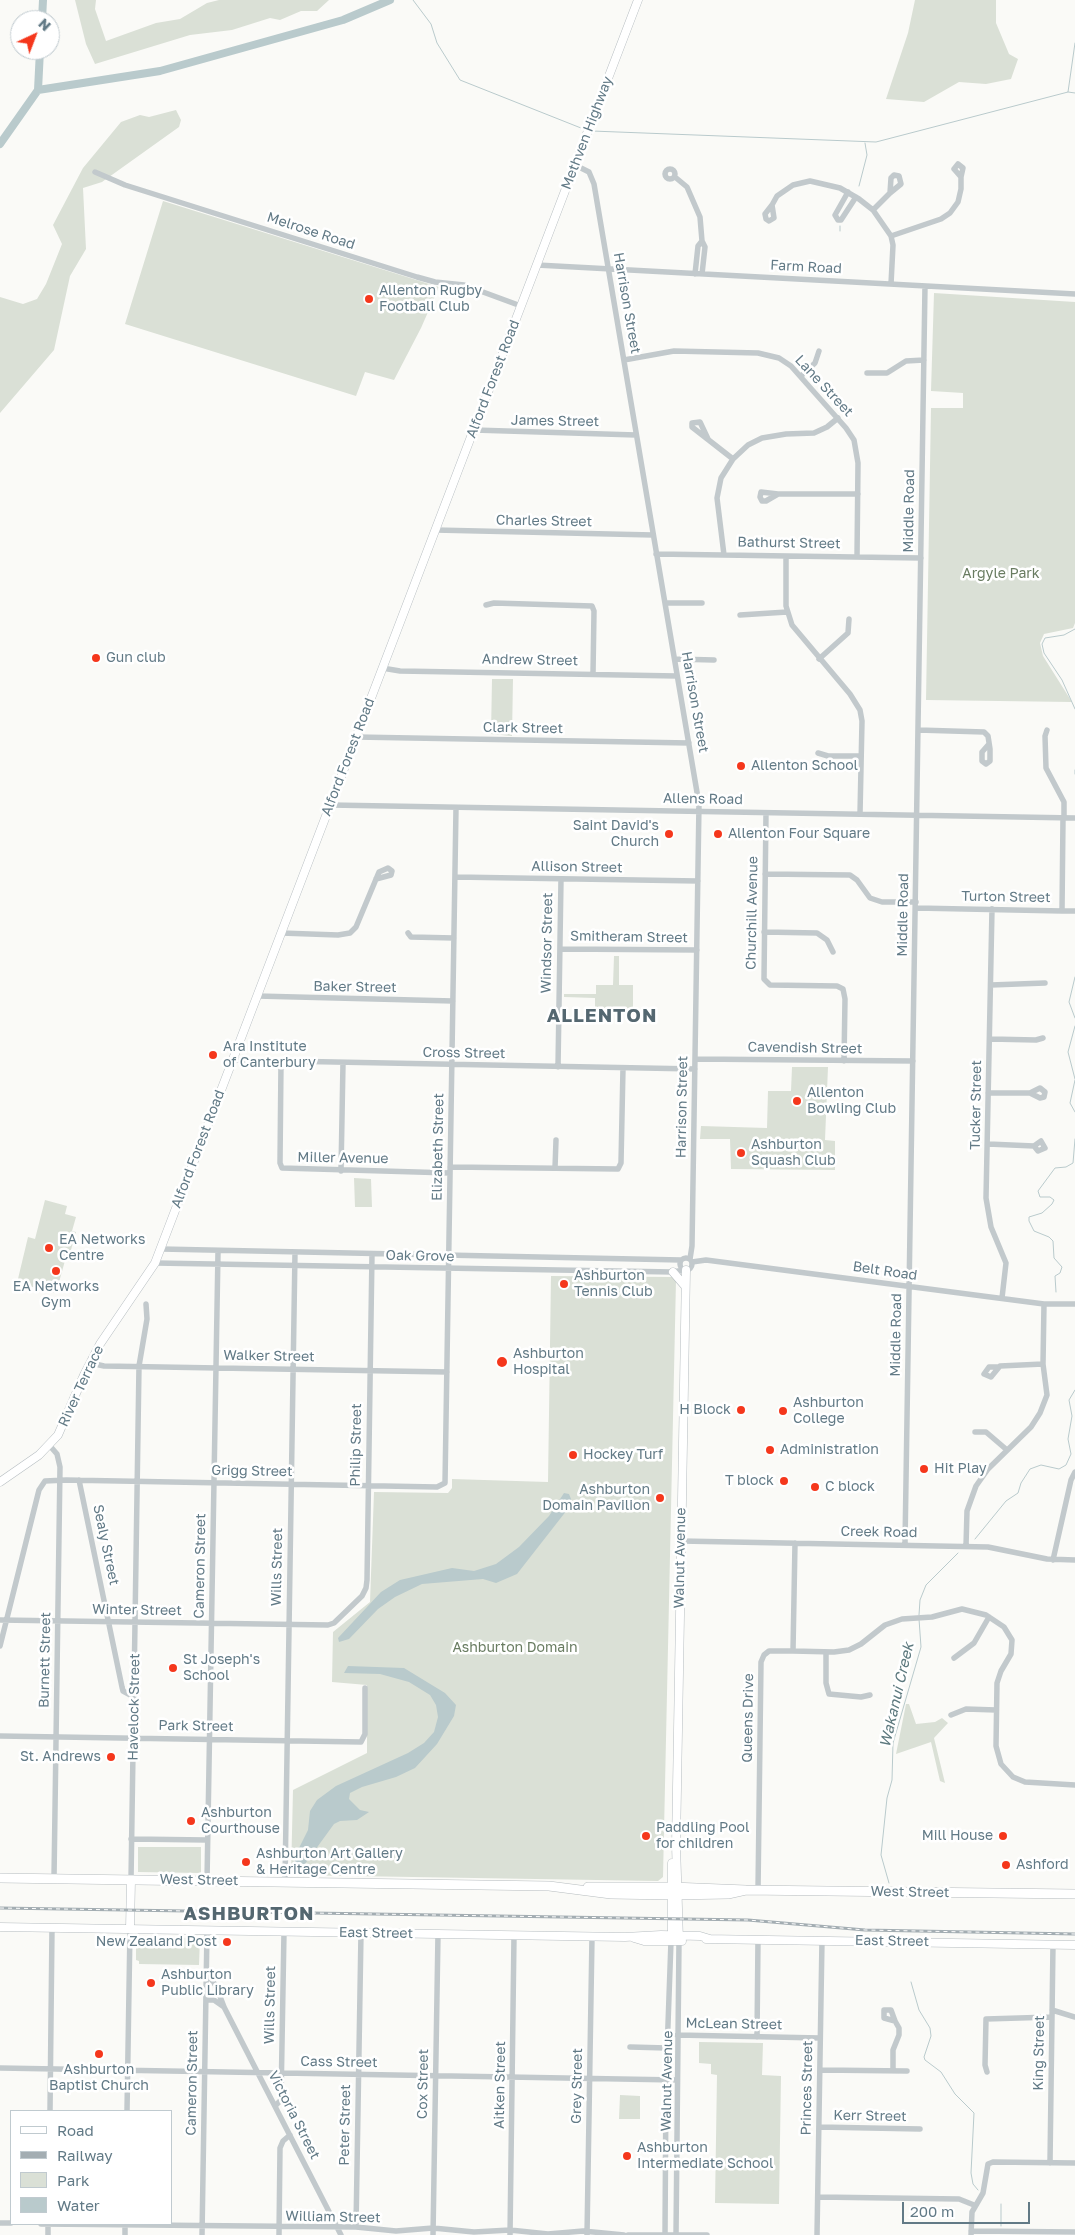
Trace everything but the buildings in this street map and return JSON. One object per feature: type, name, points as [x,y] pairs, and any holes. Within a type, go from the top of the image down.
[{"type":"highway","name":"West Street","points":[[0,1878],[285,1881],[579,1888],[612,1894],[758,1890],[1075,1894]]},
{"type":"main road","name":"Methven Highway","points":[[537,265],[638,0]]},
{"type":"main road","name":"Alford Forest Road","points":[[161,1249],[537,265]]},
{"type":"main road","name":"River Terrace","points":[[0,1482],[50,1446],[66,1420],[90,1362],[155,1264],[161,1249]]},
{"type":"main road","name":"Walnut Avenue","points":[[675,1938],[685,1270]]},
{"type":"main road","points":[[673,1272],[685,1286]]},
{"type":"main road","name":"Havelock Street","points":[[130,1929],[131,1880]]},
{"type":"main road","name":"East Street","points":[[0,1927],[632,1937],[644,1941],[675,1938],[710,1938],[1075,1944]]},
{"type":"street","name":"Harrison Street","points":[[575,165],[586,170],[593,179],[675,659],[699,812],[691,1260]]},
{"type":"street","name":"Melrose Road","points":[[95,172],[125,185],[417,277],[435,282],[464,285],[521,306]]},
{"type":"street","points":[[675,177],[687,187],[697,207],[702,240],[705,247],[702,274]]},
{"type":"street","points":[[891,236],[941,220],[950,213],[960,198],[961,177]]},
{"type":"street","points":[[772,205],[785,189],[804,182],[824,183],[856,196],[873,210],[891,236],[893,245],[890,284]]},
{"type":"street","points":[[848,192],[835,215],[838,220],[841,220],[856,196]]},
{"type":"street","points":[[873,210],[890,193]]},
{"type":"street","points":[[695,274],[698,246],[702,240]]},
{"type":"street","name":"Farm Road","points":[[537,265],[1075,294]]},
{"type":"street","name":"Middle Road","points":[[905,1545],[926,286]]},
{"type":"street","points":[[801,376],[815,363],[820,351]]},
{"type":"street","name":"Lane Street","points":[[624,360],[674,352],[758,353],[779,358],[801,376],[851,434],[856,447],[858,494],[857,557]]},
{"type":"street","points":[[867,373],[887,374],[906,361],[924,360]]},
{"type":"street","points":[[724,555],[717,498],[722,478],[733,459],[748,445],[762,438],[786,434],[814,433],[827,427],[838,418]]},
{"type":"street","name":"James Street","points":[[474,430],[636,435]]},
{"type":"street","points":[[708,439],[733,459]]},
{"type":"street","points":[[778,494],[858,494]]},
{"type":"street","name":"Charles Street","points":[[435,530],[653,535]]},
{"type":"street","name":"Bathurst Street","points":[[656,554],[921,558]]},
{"type":"street","points":[[786,556],[787,612],[795,631],[850,694],[860,710],[862,721],[860,814]]},
{"type":"street","points":[[665,603],[702,604]]},
{"type":"street","points":[[486,605],[592,606],[594,611],[593,674]]},
{"type":"street","points":[[740,615],[787,612]]},
{"type":"street","points":[[819,659],[848,633],[849,619]]},
{"type":"street","points":[[675,659],[714,660]]},
{"type":"street","name":"Andrew Street","points":[[382,668],[400,671],[677,676]]},
{"type":"street","points":[[918,730],[981,731],[988,736],[989,744]]},
{"type":"street","name":"Turton Street","points":[[765,874],[850,875],[857,880],[870,898],[882,902],[1062,911],[1064,802],[1046,768],[1045,736],[1048,730]]},
{"type":"street","name":"Clark Street","points":[[356,737],[689,743]]},
{"type":"street","points":[[818,753],[828,756],[861,756]]},
{"type":"street","name":"Allens Road","points":[[330,805],[1075,818]]},
{"type":"street","name":"Elizabeth Street","points":[[442,1486],[445,1480],[448,1372],[456,808]]},
{"type":"street","name":"Churchill Avenue","points":[[766,813],[763,976],[767,984],[837,986],[843,989],[845,999],[844,1061]]},
{"type":"street","name":"Allison Street","points":[[455,877],[698,881]]},
{"type":"street","points":[[281,933],[338,936],[350,933],[356,927],[376,879]]},
{"type":"street","name":"Windsor Street","points":[[558,1067],[561,879]]},
{"type":"street","name":"Tucker Street","points":[[992,909],[987,1212],[1006,1263],[1002,1298]]},
{"type":"street","points":[[1062,911],[1075,911]]},
{"type":"street","points":[[764,932],[817,933],[827,940],[833,952]]},
{"type":"street","points":[[408,933],[411,937],[454,938]]},
{"type":"street","name":"Smitheram Street","points":[[560,949],[697,950]]},
{"type":"street","points":[[990,985],[1045,984]]},
{"type":"street","name":"Baker Street","points":[[257,996],[453,1001]]},
{"type":"street","points":[[990,1039],[1036,1040],[1043,1038]]},
{"type":"street","name":"Cavendish Street","points":[[695,1059],[914,1062]]},
{"type":"street","name":"Cross Street","points":[[232,1060],[695,1069]]},
{"type":"street","name":"Miller Avenue","points":[[281,1062],[280,1166],[287,1170],[341,1171],[615,1169],[620,1166],[623,1068]]},
{"type":"street","points":[[341,1171],[344,1063]]},
{"type":"street","points":[[988,1093],[1030,1093]]},
{"type":"street","points":[[555,1168],[556,1140]]},
{"type":"street","points":[[988,1144],[1034,1146]]},
{"type":"street","name":"Oak Grove","points":[[161,1249],[218,1252],[681,1260]]},
{"type":"street","name":"Cameron Street","points":[[207,1881],[218,1252]]},
{"type":"street","name":"Wills Street","points":[[285,1881],[295,1252]]},
{"type":"street","name":"Philip Street","points":[[334,1623],[362,1596],[366,1588],[372,1254]]},
{"type":"street","points":[[684,1258],[691,1260],[691,1268],[685,1270],[680,1265],[681,1260],[684,1258]]},
{"type":"street","name":"Belt Road","points":[[691,1260],[1044,1304],[1075,1304]]},
{"type":"street","name":"Oak Grove","points":[[155,1264],[673,1272],[685,1270]]},
{"type":"street","name":"Havelock Street","points":[[131,1880],[139,1366],[147,1319],[146,1304]]},
{"type":"street","points":[[966,1546],[967,1511],[976,1486],[988,1469],[1031,1427],[1043,1407],[1047,1386],[1043,1364],[1044,1304]]},
{"type":"street","name":"Walker Street","points":[[90,1362],[99,1366],[448,1372]]},
{"type":"street","points":[[998,1367],[1043,1364]]},
{"type":"street","points":[[975,1432],[986,1432],[1008,1450]]},
{"type":"street","name":"Burnett Street","points":[[50,1446],[60,1460],[54,1878]]},
{"type":"street","points":[[1052,1560],[1071,1480],[1075,1472]]},
{"type":"street","points":[[0,1646],[3,1620],[38,1490],[45,1481],[60,1480]]},
{"type":"street","name":"Grigg Street","points":[[60,1480],[442,1486]]},
{"type":"street","name":"Sealy Street","points":[[79,1480],[123,1691],[134,1698]]},
{"type":"street","name":"Creek Road","points":[[680,1541],[988,1547],[1052,1560],[1075,1560]]},
{"type":"street","points":[[793,1651],[795,1543]]},
{"type":"street","name":"Queens Drive","points":[[758,1890],[762,1658],[769,1651],[826,1652],[855,1648],[890,1622],[962,1609],[989,1617]]},
{"type":"street","points":[[954,1658],[974,1643],[989,1617],[1007,1630],[1012,1646],[1011,1654],[998,1676],[996,1710],[996,1752],[1001,1764],[1008,1773],[1031,1784],[1075,1785]]},
{"type":"street","name":"Winter Street","points":[[3,1620],[289,1625],[328,1625],[334,1623]]},
{"type":"street","points":[[826,1652],[826,1683],[829,1694],[861,1697],[870,1695]]},
{"type":"street","name":"Park Street","points":[[0,1736],[361,1742],[364,1734],[365,1688]]},
{"type":"street","points":[[950,1715],[966,1709],[996,1710]]},
{"type":"street","points":[[132,1839],[207,1840]]},
{"type":"street","points":[[50,2110],[52,1928]]},
{"type":"street","name":"Havelock Street","points":[[127,2110],[130,1929]]},
{"type":"street","name":"Cameron Street","points":[[202,2235],[207,1931]]},
{"type":"street","name":"Wills Street","points":[[275,2106],[281,2100],[284,1932]]},
{"type":"street","name":"Peter Street","points":[[356,2227],[361,1933]]},
{"type":"street","name":"Cox Street","points":[[433,2232],[438,1934]]},
{"type":"street","name":"Aitken Street","points":[[510,2232],[514,1936]]},
{"type":"street","name":"Grey Street","points":[[587,2233],[592,1937]]},
{"type":"street","name":"Walnut Avenue","points":[[665,2234],[668,1988],[675,1938]]},
{"type":"street","name":"Walnut Avenue","points":[[675,1938],[680,1988],[677,2035],[676,2235]]},
{"type":"street","points":[[756,2037],[758,1939]]},
{"type":"street","name":"Princes Street","points":[[817,2235],[822,1940]]},
{"type":"street","name":"King Street","points":[[1050,2162],[1053,1944]]},
{"type":"street","name":"Victoria Street","points":[[206,1972],[219,1992],[224,2007],[341,2235]]},
{"type":"street","points":[[668,1988],[680,1988]]},
{"type":"street","points":[[206,2000],[214,2000],[219,1992]]},
{"type":"street","name":"Victoria Street","points":[[214,2000],[224,2007]]},
{"type":"street","points":[[986,2072],[985,2022],[989,2018],[1052,2014],[1075,2017]]},
{"type":"street","points":[[893,2071],[893,2050],[899,2035],[895,2021]]},
{"type":"street","name":"McLean Street","points":[[677,2035],[820,2038]]},
{"type":"street","points":[[630,2047],[667,2048]]},
{"type":"street","name":"Cass Street","points":[[0,2068],[677,2080]]},
{"type":"street","points":[[820,2070],[907,2071]]},
{"type":"street","name":"Kerr Street","points":[[819,2128],[920,2129]]},
{"type":"street","points":[[279,2235],[280,2148],[283,2141],[290,2135]]},
{"type":"street","points":[[1075,2163],[993,2162],[988,2164],[983,2193],[974,2205],[970,2233],[1075,2232]]},
{"type":"street","points":[[818,2198],[959,2199],[974,2205]]},
{"type":"street","name":"William Street","points":[[164,2225],[279,2228],[356,2227],[396,2231],[624,2235]]},
{"type":"street","points":[[628,2235],[707,2235]]},
{"type":"green space","points":[[75,0],[96,0],[95,9],[106,41],[156,23],[180,19],[207,3],[219,0],[329,0],[317,11],[301,11],[280,20],[270,18],[232,30],[190,35],[95,64],[86,44]]},
{"type":"green space","points":[[915,0],[996,0],[996,23],[1009,54],[1018,59],[1011,79],[986,84],[959,82],[924,102],[886,99],[908,33]]},
{"type":"green space","points":[[176,110],[181,120],[179,127],[102,182],[83,188],[86,249],[70,276],[54,350],[0,413],[0,297],[23,304],[37,299],[46,284],[62,244],[53,225],[83,168],[121,122],[140,115],[149,117]]},
{"type":"green space","points":[[163,201],[439,287],[421,328],[394,380],[365,372],[356,396],[125,324]]},
{"type":"green space","name":"Argyle Park","points":[[934,293],[1075,302],[1075,623],[1073,628],[1044,634],[1040,643],[1043,656],[1072,702],[926,700],[931,408],[963,408],[963,393],[931,391]]},
{"type":"green space","points":[[492,679],[513,679],[512,736],[491,734]]},
{"type":"green space","points":[[614,956],[619,956],[619,985],[633,985],[633,1010],[595,1010],[595,998],[564,997],[564,994],[596,994],[596,985],[613,985]]},
{"type":"green space","points":[[792,1067],[828,1067],[825,1140],[835,1141],[835,1170],[731,1169],[730,1139],[700,1139],[701,1126],[767,1128],[768,1091],[791,1091]]},
{"type":"green space","points":[[354,1178],[371,1179],[372,1207],[355,1207]]},
{"type":"green space","name":"EA Networks Centre","points":[[45,1200],[67,1206],[65,1214],[76,1217],[72,1231],[76,1232],[69,1257],[66,1257],[56,1293],[17,1283],[28,1237],[35,1239]]},
{"type":"green space","name":"Ashburton Domain","points":[[551,1276],[673,1277],[676,1280],[663,1877],[658,1881],[291,1875],[293,1790],[367,1753],[367,1685],[332,1682],[333,1632],[370,1602],[374,1492],[448,1493],[452,1488],[452,1479],[548,1482]]},
{"type":"green space","points":[[906,1704],[909,1704],[916,1724],[935,1722],[942,1718],[948,1723],[934,1738],[945,1783],[940,1781],[931,1742],[896,1754]]},
{"type":"green space","points":[[138,1847],[201,1847],[201,1873],[138,1872]]},
{"type":"green space","points":[[136,1937],[200,1938],[199,1965],[139,1964],[139,1961],[136,1960]]},
{"type":"green space","points":[[699,2042],[763,2043],[762,2075],[781,2076],[779,2204],[715,2203],[717,2075],[711,2074],[711,2064],[699,2063]]},
{"type":"green space","points":[[620,2095],[640,2096],[640,2119],[619,2119]]},
{"type":"water","points":[[564,1493],[569,1494],[571,1499],[567,1510],[517,1574],[496,1583],[483,1579],[422,1584],[395,1597],[378,1609],[349,1639],[339,1642],[338,1638],[381,1592],[400,1580],[452,1568],[474,1571],[496,1564],[519,1547],[549,1516]]},
{"type":"water","points":[[348,1666],[404,1668],[445,1693],[456,1705],[454,1716],[437,1744],[415,1768],[396,1777],[362,1787],[350,1793],[349,1799],[360,1810],[369,1812],[357,1820],[340,1821],[334,1824],[302,1868],[295,1863],[295,1856],[308,1830],[310,1811],[317,1800],[336,1786],[408,1753],[424,1743],[434,1732],[438,1717],[436,1705],[430,1695],[409,1682],[380,1674],[344,1673]]},
{"type":"waterway","points":[[42,10],[43,0]]},
{"type":"waterway","points":[[38,90],[160,71],[343,20],[390,0]]},
{"type":"waterway","points":[[413,0],[431,24],[437,43],[460,80],[586,130]]},
{"type":"waterway","points":[[592,131],[876,142],[1068,92],[1075,43]]},
{"type":"waterway","points":[[38,90],[40,60]]},
{"type":"waterway","points":[[0,144],[38,90]]},
{"type":"waterway","name":"Wakanui Creek","points":[[1068,92],[1075,93]]},
{"type":"waterway","points":[[859,186],[867,155],[865,143]]},
{"type":"waterway","points":[[840,226],[840,231]]},
{"type":"waterway","name":"Wakanui Creek","points":[[1075,629],[1064,635],[1045,638],[1042,644],[1044,653],[1062,680],[1075,709]]},
{"type":"waterway","name":"Wakanui Creek","points":[[1075,977],[1069,1002],[1075,1018]]},
{"type":"waterway","name":"Wakanui Creek","points":[[1075,1026],[1068,1052],[1075,1079]]},
{"type":"waterway","name":"Wakanui Creek","points":[[1075,1080],[1070,1103],[1075,1112]]},
{"type":"waterway","name":"Wakanui Creek","points":[[1056,1292],[1055,1276],[1060,1273],[1062,1267],[1054,1258],[1053,1241],[1049,1237],[1034,1231],[1029,1217],[1042,1213],[1052,1204],[1054,1200],[1050,1197],[1040,1197],[1038,1191],[1055,1168],[1066,1167],[1073,1163],[1075,1139]]},
{"type":"waterway","name":"Wakanui Creek","points":[[975,1539],[1006,1501],[1018,1493],[1021,1483],[1030,1469],[1041,1465],[1059,1469],[1066,1465],[1071,1454],[1068,1439],[1072,1416],[1069,1400],[1075,1390]]},
{"type":"waterway","name":"Wakanui Creek","points":[[919,1615],[920,1600],[926,1585],[958,1553]]},
{"type":"waterway","name":"Wakanui Creek","points":[[889,1883],[881,1855],[887,1798],[892,1780],[893,1743],[921,1647],[919,1619]]},
{"type":"waterway","name":"Wakanui Creek","points":[[911,1982],[919,2010],[930,2028],[931,2036],[924,2057],[925,2060],[941,2072],[955,2094],[974,2113],[971,2173],[973,2184],[978,2190]]},
{"type":"waterway","name":"Wakanui Creek","points":[[1001,2204],[1001,2226]]},
{"type":"railway","points":[[0,1908],[748,1920],[865,1930],[1075,1934]]},
{"type":"place","name":"Allenton Rugby Football Club","points":[[369,299]]},
{"type":"place","name":"Gun club","points":[[96,658]]},
{"type":"place","name":"Allenton School","points":[[741,766]]},
{"type":"place","name":"Saint David's Church","points":[[669,834]]},
{"type":"place","name":"Allenton Four Square","points":[[718,834]]},
{"type":"place","name":"Ara Institute of Canterbury","points":[[213,1055]]},
{"type":"place","name":"Allenton Bowling Club","points":[[797,1101]]},
{"type":"place","name":"Ashburton Squash Club","points":[[741,1153]]},
{"type":"place","name":"EA Networks Centre","points":[[49,1248]]},
{"type":"place","name":"EA Networks Gym","points":[[56,1271]]},
{"type":"place","name":"Ashburton Tennis Club","points":[[564,1284]]},
{"type":"place","name":"Ashburton Hospital","points":[[502,1362]]},
{"type":"place","name":"H Block","points":[[741,1410]]},
{"type":"place","name":"Ashburton College","points":[[783,1411]]},
{"type":"place","name":"Administration","points":[[770,1450]]},
{"type":"place","name":"Hockey Turf","points":[[573,1455]]},
{"type":"place","name":"Hit Play","points":[[924,1469]]},
{"type":"place","name":"T block","points":[[784,1481]]},
{"type":"place","name":"C block","points":[[815,1487]]},
{"type":"place","name":"Ashburton Domain Pavilion","points":[[660,1498]]},
{"type":"place","name":"St Joseph's School","points":[[173,1668]]},
{"type":"place","name":"St. Andrews","points":[[111,1757]]},
{"type":"place","name":"Ashburton Courthouse","points":[[191,1821]]},
{"type":"place","name":"Paddling Pool for children","points":[[646,1836]]},
{"type":"place","name":"Mill House","points":[[1003,1836]]},
{"type":"place","name":"Ashburton Art Gallery & Heritage Centre","points":[[246,1862]]},
{"type":"place","name":"Ashford","points":[[1006,1865]]},
{"type":"place","name":"New Zealand Post","points":[[227,1942]]},
{"type":"place","name":"Ashburton Public Library","points":[[151,1983]]},
{"type":"place","name":"Ashburton Baptist Church","points":[[99,2054]]},
{"type":"place","name":"Ashburton Intermediate School","points":[[627,2156]]},
{"type":"district","name":"ALLENTON","points":[[602,1016]]},
{"type":"district","name":"ASHBURTON","points":[[249,1914]]}]
